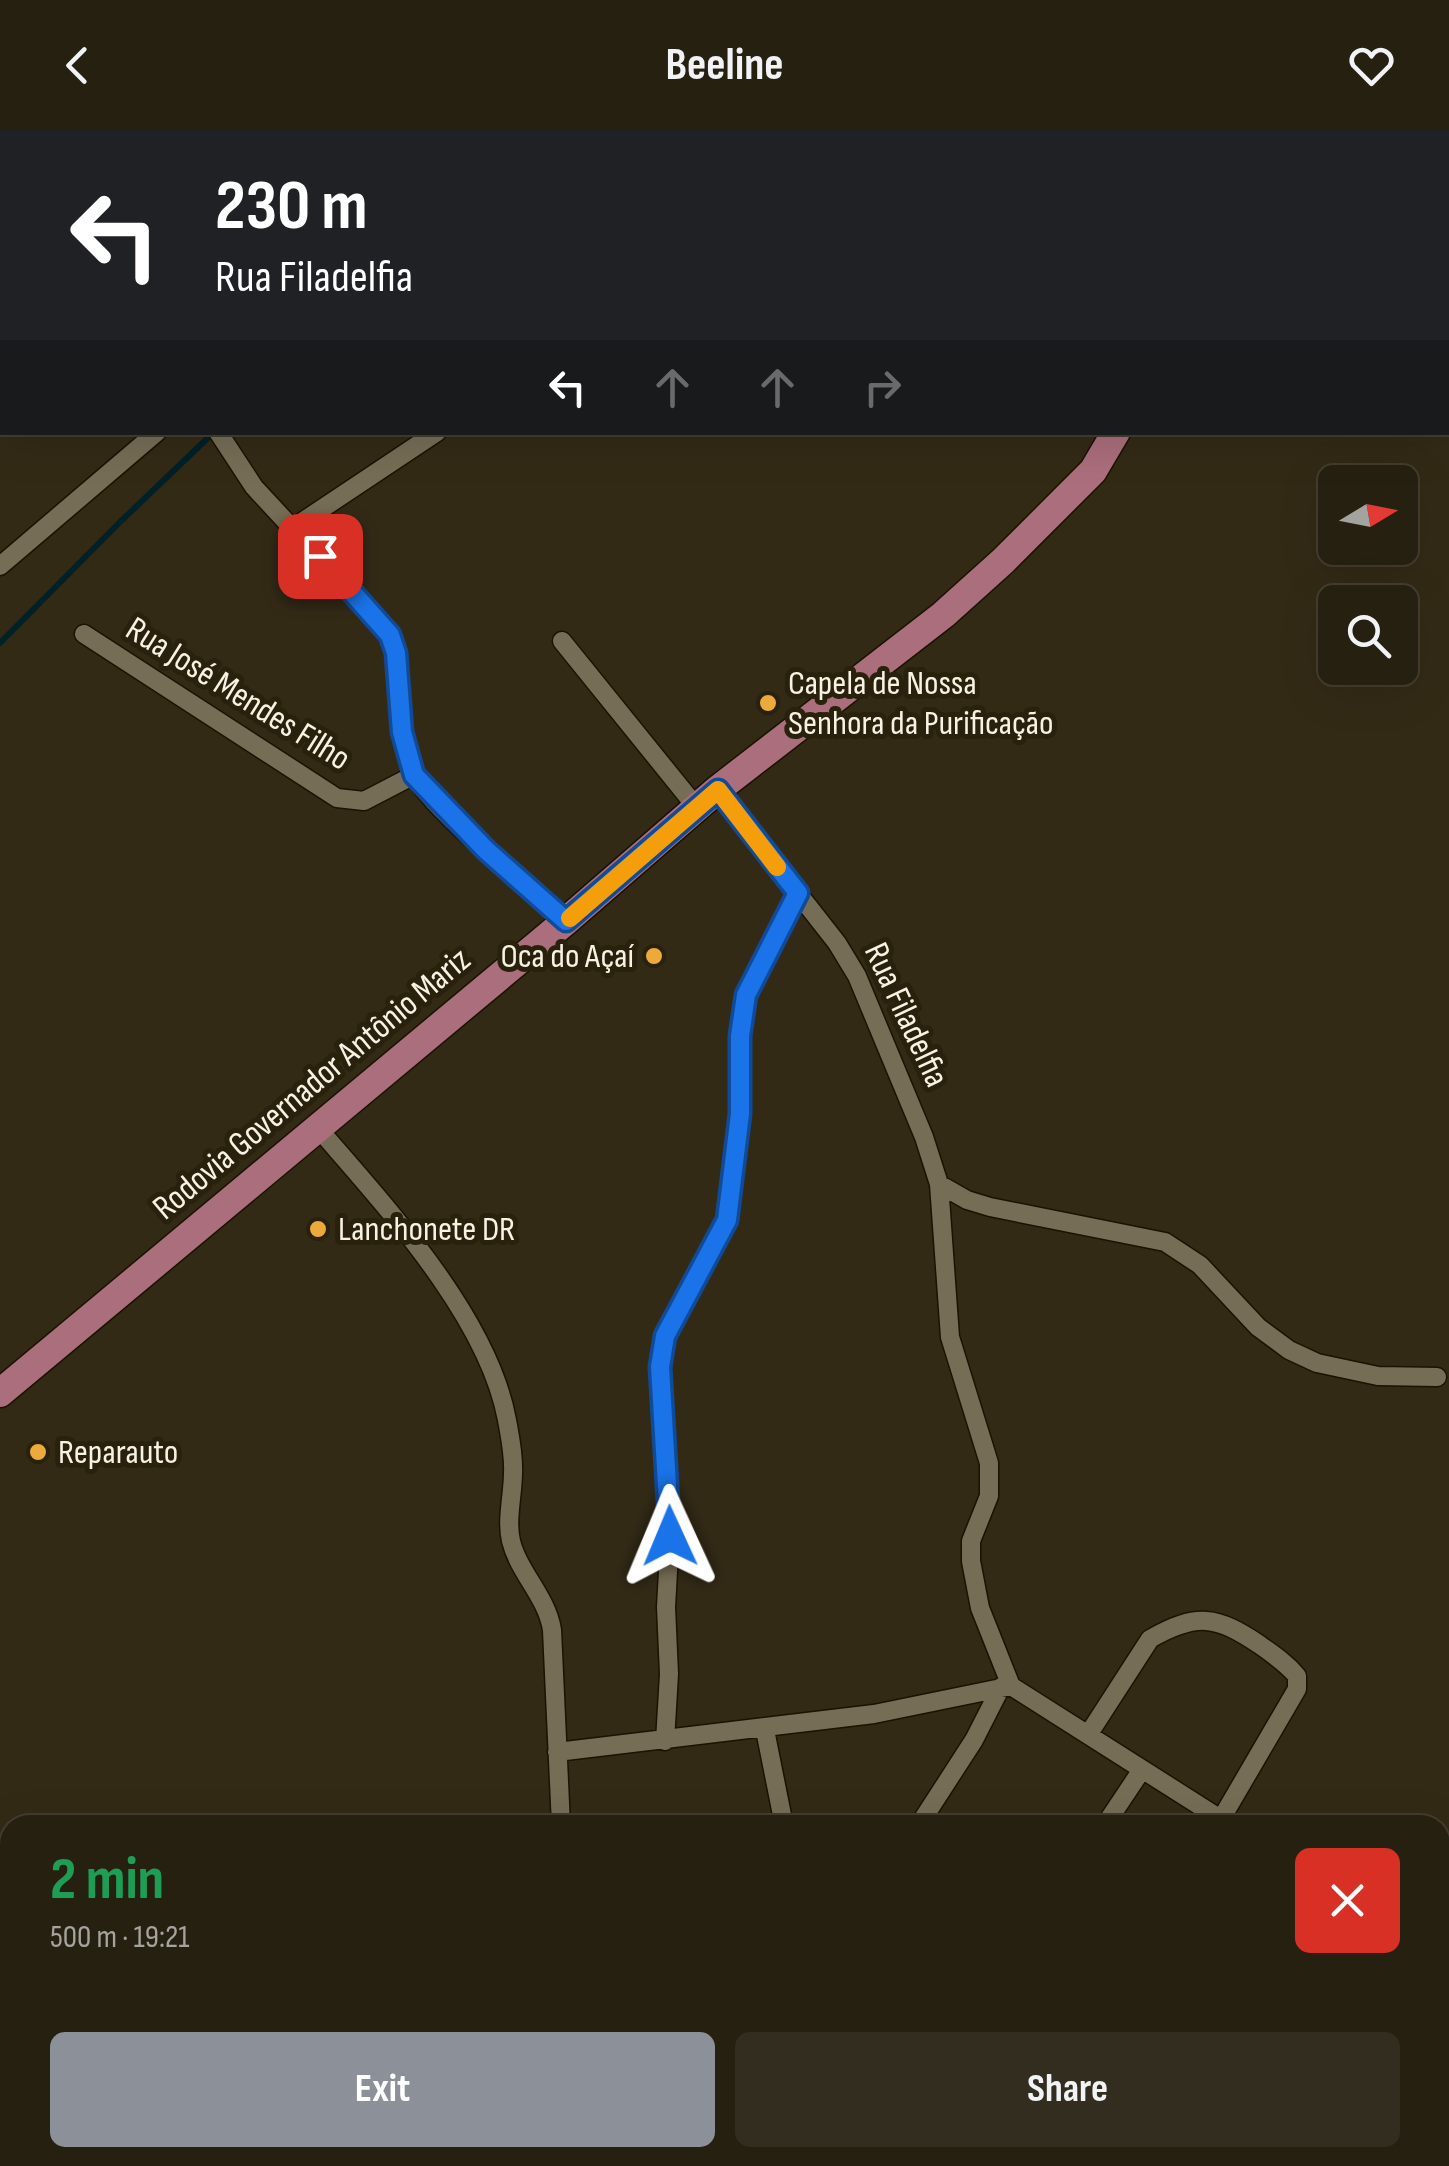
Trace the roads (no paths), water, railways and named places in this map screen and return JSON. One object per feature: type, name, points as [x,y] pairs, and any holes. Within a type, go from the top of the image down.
[{"type":"highway","name":"Rodovia Governador Antônio Mariz","points":[[0,1393],[707,799],[955,604],[1092,471],[1114,435]]},
{"type":"street","points":[[0,566],[153,435]]},
{"type":"street","points":[[220,435],[254,486],[390,635],[396,653],[402,732],[414,775],[486,850],[566,921]]},
{"type":"street","points":[[293,528],[432,435]]},
{"type":"street","name":"Rua José Mendes Filho","points":[[84,634],[337,798],[364,801],[414,775]]},
{"type":"street","name":"Rua Filadelfia","points":[[562,640],[798,893],[837,943],[902,1079],[940,1184],[950,1337],[984,1440],[991,1476],[989,1496],[971,1541],[971,1561],[980,1608],[1006,1687]]},
{"type":"street","points":[[665,1740],[670,1674],[666,1607],[670,1536],[660,1367],[665,1336],[727,1220],[740,1114],[746,995],[798,893]]},
{"type":"street","points":[[318,1128],[416,1247],[475,1335],[499,1388],[514,1468],[512,1546],[549,1612],[552,1630],[560,1815]]},
{"type":"street","points":[[940,1184],[967,1200],[990,1207],[1165,1242],[1200,1265],[1258,1327],[1316,1364],[1378,1376],[1437,1377]]},
{"type":"street","points":[[1088,1735],[1150,1639],[1195,1620],[1228,1624],[1288,1665],[1297,1676],[1297,1689],[1229,1815]]},
{"type":"street","points":[[557,1752],[765,1730],[874,1714],[1006,1687],[1212,1815]]},
{"type":"street","points":[[925,1815],[1006,1687]]},
{"type":"street","points":[[765,1730],[782,1815]]},
{"type":"street","points":[[1112,1815],[1142,1771]]},
{"type":"waterway","points":[[0,643],[211,435]]},
{"type":"place","name":"Capela de Nossa Senhora da Purificação","points":[[768,703]]},
{"type":"place","name":"Oca do Açaí","points":[[654,956]]},
{"type":"place","name":"Lanchonete DR","points":[[318,1229]]},
{"type":"place","name":"Reparauto","points":[[38,1452]]}]
